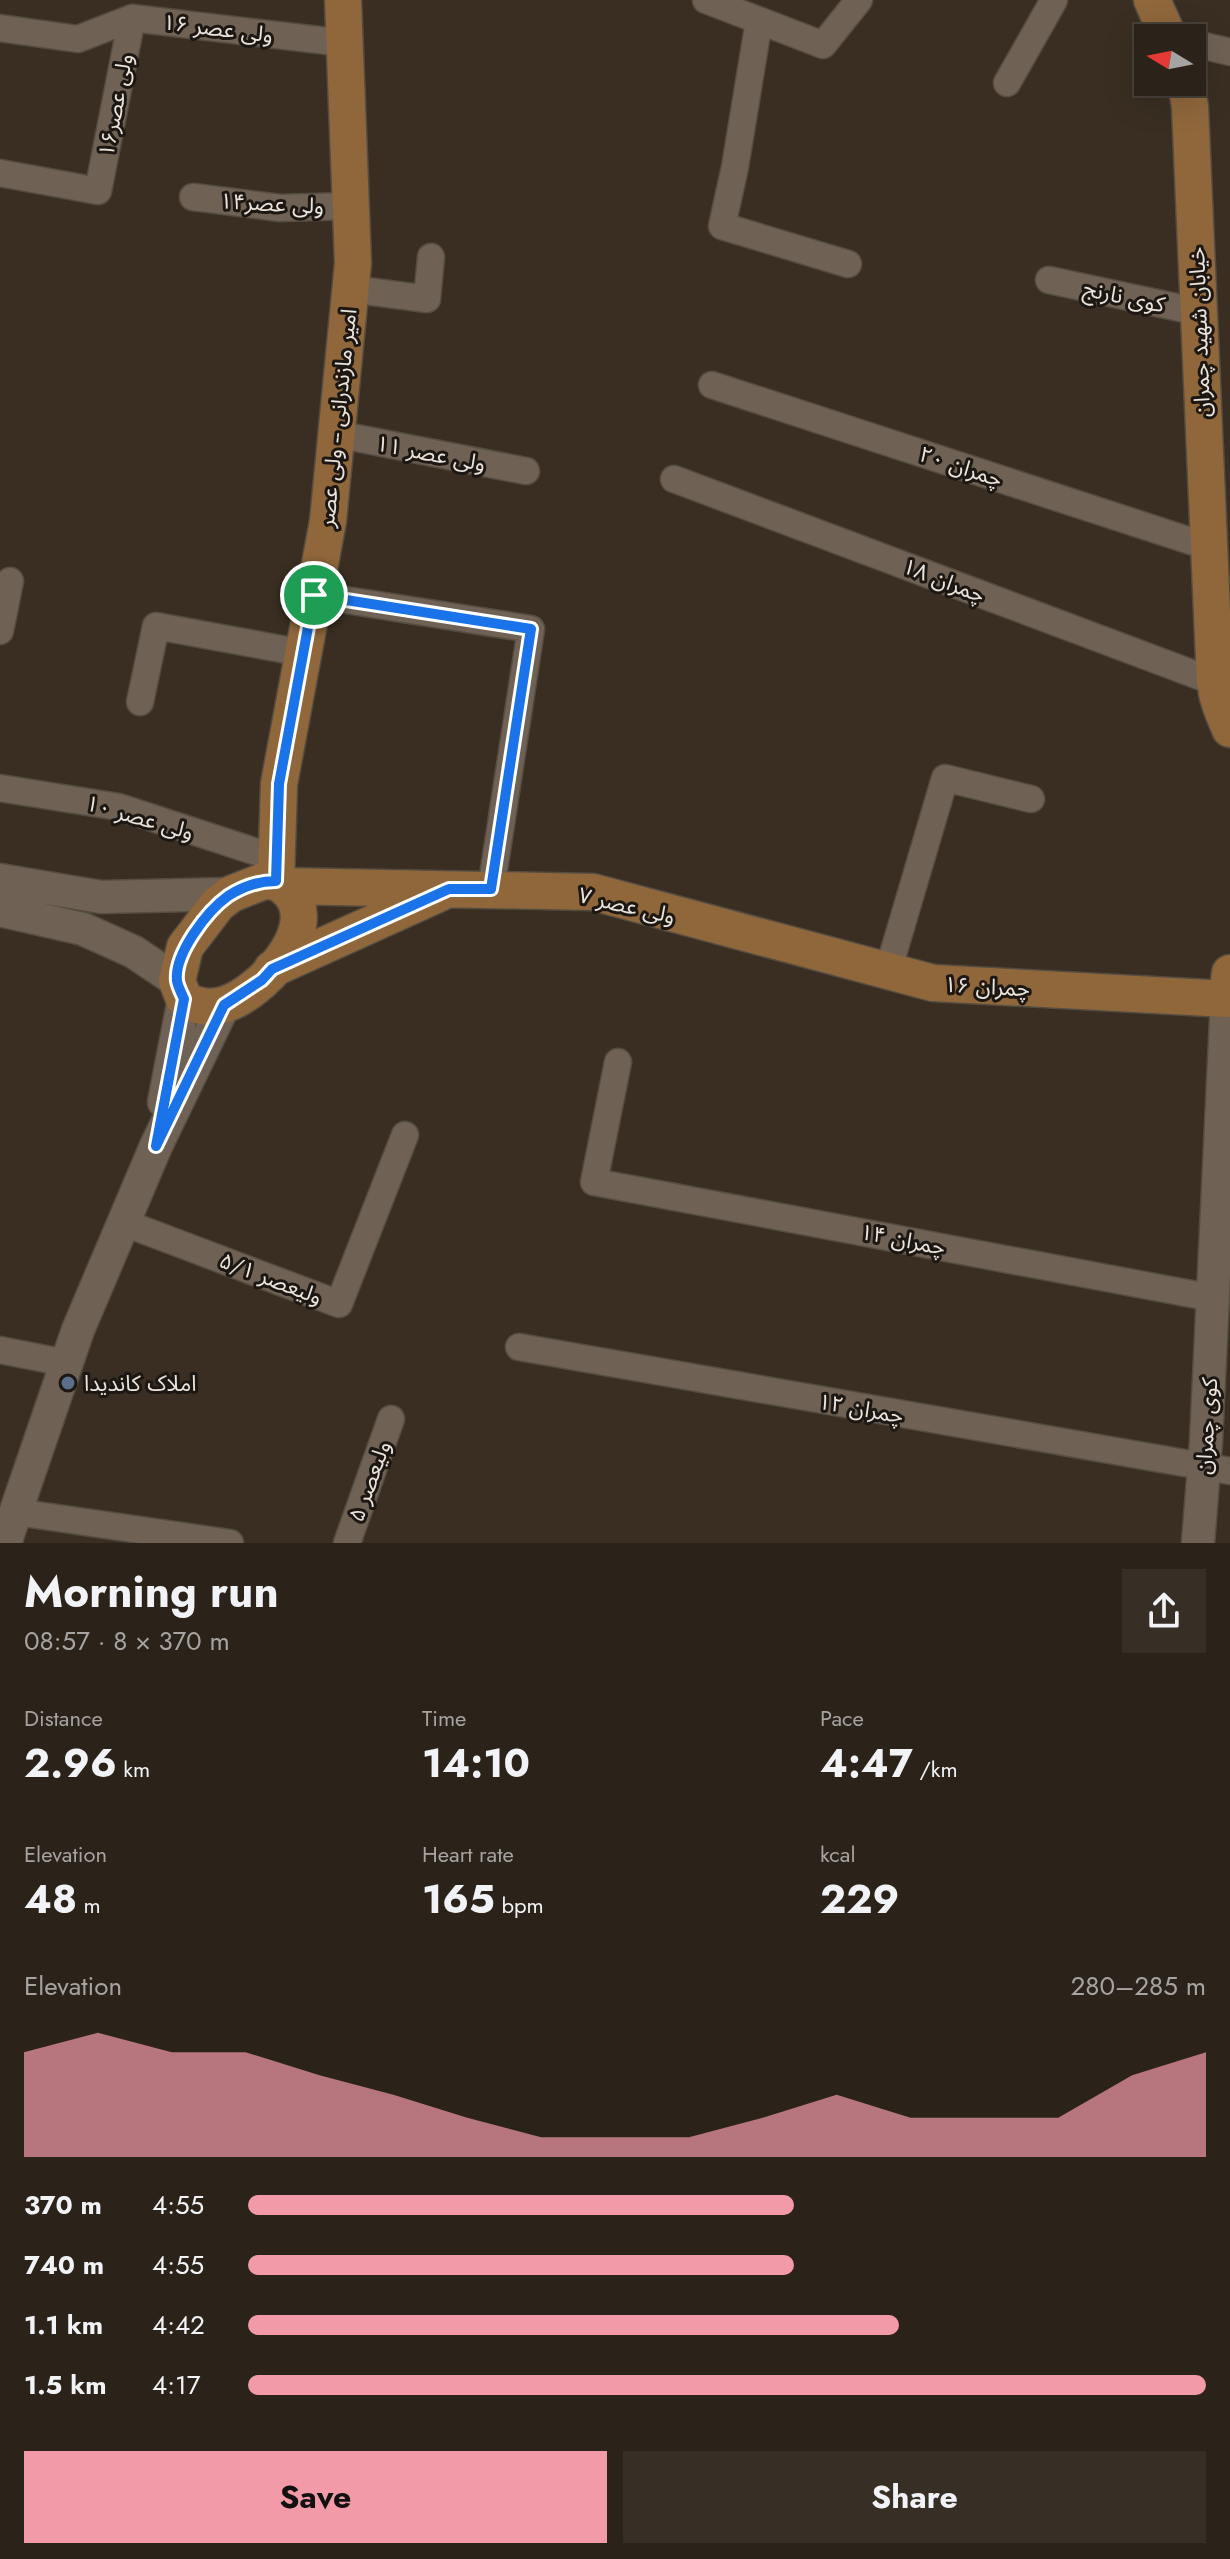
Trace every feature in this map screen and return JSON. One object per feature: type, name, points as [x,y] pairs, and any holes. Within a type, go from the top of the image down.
[{"type":"main road","name":"امیر مازندرانی -- ولی عصر","points":[[279,875],[279,784],[328,521],[353,263],[343,0]]},
{"type":"main road","points":[[1152,0],[1163,24]]},
{"type":"main road","name":"خیابان شهید چمران","points":[[1188,96],[1210,565],[1222,667],[1216,694],[1230,729]]},
{"type":"main road","name":"خیابان شهید چمران","points":[[1210,565],[1219,612],[1230,626]]},
{"type":"main road","points":[[231,894],[218,904],[185,947],[180,990],[208,1007],[224,1005],[249,990],[272,969],[293,942],[299,918],[298,906],[279,875]]},
{"type":"main road","name":"ولی عصر ۷","points":[[231,894],[279,875],[449,889],[593,892],[753,937]]},
{"type":"main road","name":"ولی عصر ۷","points":[[272,969],[449,889]]},
{"type":"main road","name":"چمران ۱۶","points":[[753,937],[933,983],[1228,986]]},
{"type":"street","points":[[706,0],[823,45],[859,0]]},
{"type":"street","points":[[1007,83],[1054,0]]},
{"type":"street","name":"ولی عصر ۱۶","points":[[0,28],[78,39],[132,18],[345,43]]},
{"type":"street","name":"ولی عصر۱۶","points":[[0,173],[98,191],[132,18]]},
{"type":"street","points":[[759,21],[722,226],[848,264]]},
{"type":"street","points":[[1206,46],[1230,52]]},
{"type":"street","name":"ولی عصر۱۴","points":[[193,197],[280,208],[351,206]]},
{"type":"street","points":[[351,289],[427,299],[431,257]]},
{"type":"street","name":"کوی نارنج","points":[[1049,280],[1199,312]]},
{"type":"street","name":"چمران ۲۰","points":[[712,385],[1210,565]]},
{"type":"street","name":"ولی عصر ۱۱","points":[[336,434],[526,471]]},
{"type":"street","name":"چمران ۱۸","points":[[674,479],[1222,667]]},
{"type":"street","points":[[0,627],[10,581]]},
{"type":"street","points":[[314,595],[531,629],[491,889]]},
{"type":"street","points":[[140,702],[157,617],[303,653]]},
{"type":"street","points":[[888,971],[945,778],[1031,799]]},
{"type":"street","name":"ولی عصر ۱۰","points":[[0,788],[119,807],[279,875]]},
{"type":"street","points":[[0,880],[101,897],[231,894]]},
{"type":"street","points":[[0,910],[83,929],[134,952],[180,990],[156,1146]]},
{"type":"street","name":"کوی چمران","points":[[1198,1543],[1217,1470],[1213,1298],[1222,1264],[1228,986]]},
{"type":"street","points":[[5,1543],[66,1363],[122,1222],[224,1005]]},
{"type":"street","name":"چمران ۱۴","points":[[618,1062],[594,1182],[1213,1298]]},
{"type":"street","name":"ولیعصر ۵/۱","points":[[122,1222],[339,1304],[405,1135]]},
{"type":"street","name":"چمران ۱۲","points":[[519,1347],[1217,1470]]},
{"type":"street","points":[[0,1350],[66,1363]]},
{"type":"street","name":"ولیعصر ۵","points":[[347,1543],[391,1419]]},
{"type":"street","points":[[16,1512],[230,1543]]},
{"type":"place","name":"املاک کاندیدا","points":[[68,1383]]},
{"type":"route","points":[[314,595],[531,629],[491,889],[449,889],[272,969],[237,999],[224,1005],[156,1146],[184,999],[177,981],[185,947],[218,904],[231,894],[264,881],[276,881],[279,784],[314,595]]}]
